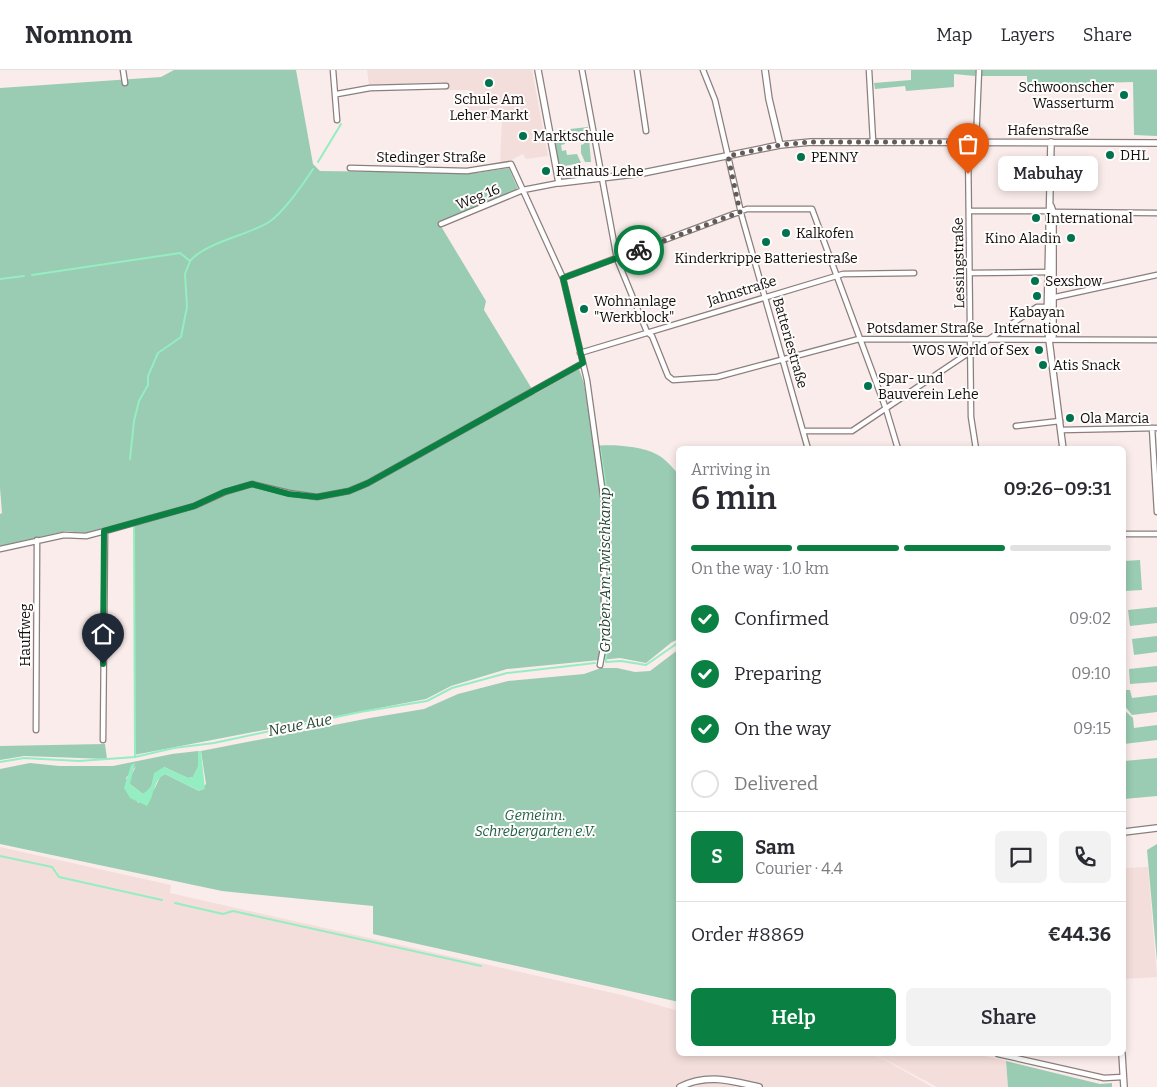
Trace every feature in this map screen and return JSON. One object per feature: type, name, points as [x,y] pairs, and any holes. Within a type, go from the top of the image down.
[{"type":"street","points":[[123,70],[125,83]]},
{"type":"street","points":[[333,70],[337,120]]},
{"type":"street","points":[[538,70],[559,183]]},
{"type":"street","points":[[582,70],[617,259],[646,332]]},
{"type":"street","points":[[638,70],[646,131]]},
{"type":"street","name":"Batteriestraße","points":[[703,70],[715,100],[740,212],[807,446]]},
{"type":"street","points":[[765,70],[769,99],[780,145]]},
{"type":"street","points":[[869,70],[874,141]]},
{"type":"street","points":[[976,142],[979,70]]},
{"type":"street","points":[[336,94],[370,88],[446,86]]},
{"type":"street","name":"Hafenstraße","points":[[523,190],[559,183],[643,173],[780,145],[874,141],[1157,143]]},
{"type":"street","name":"Lessingstraße","points":[[968,142],[971,417],[976,446]]},
{"type":"street","points":[[1051,142],[1050,298],[1053,336],[1051,339],[1063,446]]},
{"type":"street","name":"Stedinger Straße","points":[[350,168],[467,171],[511,164],[523,190]]},
{"type":"street","points":[[523,190],[563,278],[583,363],[604,502],[604,643],[600,665]]},
{"type":"street","name":"Weg 16","points":[[441,224],[523,190]]},
{"type":"street","points":[[563,278],[747,209],[812,209],[886,409],[897,446]]},
{"type":"street","points":[[969,211],[1051,210],[1157,213]]},
{"type":"street","points":[[970,273],[1050,272]]},
{"type":"street","name":"Jahnstraße","points":[[580,352],[843,274],[914,273]]},
{"type":"street","points":[[1050,298],[1157,275]]},
{"type":"street","points":[[1050,298],[1047,307],[1048,336],[1051,339]]},
{"type":"street","points":[[804,431],[852,431],[1037,307],[1047,307]]},
{"type":"street","name":"Potsdamer Straße","points":[[646,332],[652,336],[669,378],[677,380],[717,378],[860,339],[1157,340]]},
{"type":"street","points":[[0,549],[64,535],[86,536],[194,506],[224,492],[252,484],[289,494],[317,497],[349,491],[368,483],[504,410],[583,363]]},
{"type":"street","points":[[1016,426],[1060,421]]},
{"type":"street","points":[[1061,430],[1154,428],[1157,512]]},
{"type":"street","points":[[103,740],[104,531]]},
{"type":"street","points":[[1126,534],[1157,534]]},
{"type":"street","name":"Hauffweg","points":[[36,730],[37,540]]},
{"type":"street","points":[[1126,832],[1157,828]]},
{"type":"street","points":[[1007,1056],[1104,1078],[1124,1077]]},
{"type":"street","points":[[1122,1056],[1124,1087]]},
{"type":"street","points":[[680,1087],[697,1080],[716,1078],[759,1087]]},
{"type":"shaded area","points":[[367,70],[532,70],[548,156],[526,159],[523,154],[507,162],[500,163],[502,119],[467,118],[468,90],[443,90],[442,82],[369,85]]},
{"type":"shaded area","points":[[198,751],[201,751],[205,789],[199,791],[165,774],[158,780],[147,806],[130,798],[124,788],[131,765],[135,763],[130,784],[143,794],[151,787],[154,773],[164,767],[188,778],[193,777],[198,767]]},
{"type":"shaded area","points":[[0,847],[171,885],[170,893],[626,996],[676,1010],[676,1056],[876,1056],[932,1087],[0,1087]]},
{"type":"shaded area","points":[[1148,867],[1157,977],[1126,979],[1126,868]]},
{"type":"shaded area","points":[[879,1056],[984,1056],[1006,1061],[1008,1087],[937,1087]]},
{"type":"green space","points":[[174,70],[296,70],[313,164],[320,171],[477,173],[509,168],[518,189],[439,223],[486,301],[484,310],[535,394],[579,369],[584,383],[594,446],[626,446],[650,451],[663,458],[676,471],[676,640],[646,663],[620,658],[507,669],[451,686],[426,699],[134,755],[134,525],[171,515],[170,511],[84,533],[66,531],[0,546],[0,514],[2,513],[0,488],[0,88],[161,77]]},
{"type":"green space","points":[[911,70],[976,70],[975,76],[954,74],[954,87],[906,91],[905,86],[875,89],[874,83],[911,80]]},
{"type":"green space","points":[[982,70],[1157,70],[1157,136],[1134,135],[1133,82],[1027,85],[1027,76],[982,76]]},
{"type":"green space","points":[[588,127],[591,162],[585,162],[581,153],[581,145],[584,144],[583,136],[573,137],[570,129]]},
{"type":"green space","points":[[565,130],[569,137],[564,138],[565,144],[561,145],[562,151],[566,150],[567,155],[577,154],[581,163],[559,167],[553,133]]},
{"type":"green space","points":[[1140,560],[1142,590],[1126,591],[1126,561]]},
{"type":"green space","points":[[1157,607],[1157,623],[1130,626],[1128,610]]},
{"type":"green space","points":[[1157,636],[1157,652],[1134,655],[1132,639]]},
{"type":"green space","name":"Gemeinn. Schrebergarten e.V.","points":[[676,651],[676,1001],[373,934],[373,906],[222,891],[0,844],[0,769],[30,763],[59,766],[113,766],[172,754],[198,751],[198,767],[193,777],[188,778],[164,767],[148,791],[143,794],[130,784],[130,778],[136,766],[126,778],[138,803],[155,788],[160,777],[165,774],[199,791],[206,784],[201,751],[424,709],[458,694],[508,681],[584,674],[601,668],[617,668],[635,672],[650,671]]},
{"type":"green space","points":[[1157,666],[1157,682],[1130,684],[1129,669]]},
{"type":"green space","points":[[1126,690],[1130,690],[1132,698],[1157,695],[1157,712],[1132,715],[1126,708]]},
{"type":"green space","points":[[1126,712],[1133,718],[1134,728],[1157,725],[1157,740],[1126,744]]},
{"type":"green space","points":[[105,744],[107,759],[24,756],[0,760],[0,746]]},
{"type":"green space","points":[[1157,758],[1157,796],[1126,799],[1126,761]]},
{"type":"green space","points":[[1157,844],[1157,961],[1147,850]]},
{"type":"green space","points":[[1006,1061],[1100,1084],[1112,1083],[1112,1087],[1008,1087]]},
{"type":"waterway","points":[[318,162],[341,124]]},
{"type":"waterway","points":[[190,261],[206,249],[261,227],[275,218],[299,190],[313,169]]},
{"type":"waterway","points":[[32,275],[180,253],[190,261],[185,274],[187,307],[181,337],[158,353],[148,376],[148,385],[139,401],[134,421],[130,459]]},
{"type":"waterway","points":[[0,279],[24,276]]},
{"type":"waterway","name":"Graben Am Twischkamp","points":[[600,449],[607,494],[606,662],[621,661],[646,665],[676,644]]},
{"type":"waterway","points":[[134,526],[135,756]]},
{"type":"waterway","name":"Neue Aue","points":[[0,762],[24,758],[79,761],[135,757],[174,748],[214,743],[360,712],[427,701],[452,688],[507,673],[595,663]]},
{"type":"waterway","points":[[0,856],[52,867],[59,877],[162,900]]},
{"type":"waterway","points":[[175,903],[223,914],[233,911],[481,966]]},
{"type":"way so far","points":[[639,250],[740,212],[728,156],[780,145],[811,142],[968,142],[968,174]]},
{"type":"place","name":"Schule Am Leher Markt","points":[[489,83]]},
{"type":"place","name":"Schwoonscher Wasserturm","points":[[1124,95]]},
{"type":"place","name":"Marktschule","points":[[523,136]]},
{"type":"place","name":"DHL","points":[[1110,155]]},
{"type":"place","name":"PENNY","points":[[801,157]]},
{"type":"place","name":"Rathaus Lehe","points":[[546,171]]},
{"type":"place","name":"Mabuhay","points":[[968,174]]},
{"type":"place","name":"International","points":[[1036,218]]},
{"type":"place","name":"Kalkofen","points":[[786,233]]},
{"type":"place","name":"Kino Aladin","points":[[1071,238]]},
{"type":"place","name":"Kinderkrippe Batteriestraße","points":[[766,242]]},
{"type":"place","name":"Sexshow","points":[[1035,281]]},
{"type":"place","name":"Kabayan International","points":[[1037,296]]},
{"type":"place","name":"Wohnanlage \"Werkblock\"","points":[[584,309]]},
{"type":"place","name":"WOS World of Sex","points":[[1039,350]]},
{"type":"place","name":"Atis Snack","points":[[1043,365]]},
{"type":"place","name":"Spar- und Bauverein Lehe","points":[[868,386]]},
{"type":"place","name":"Ola Marcia","points":[[1070,418]]},
{"type":"route","points":[[103,664],[104,531],[194,506],[224,492],[252,484],[289,494],[317,497],[349,491],[368,483],[465,429],[504,410],[583,363],[563,278],[639,250]]}]
